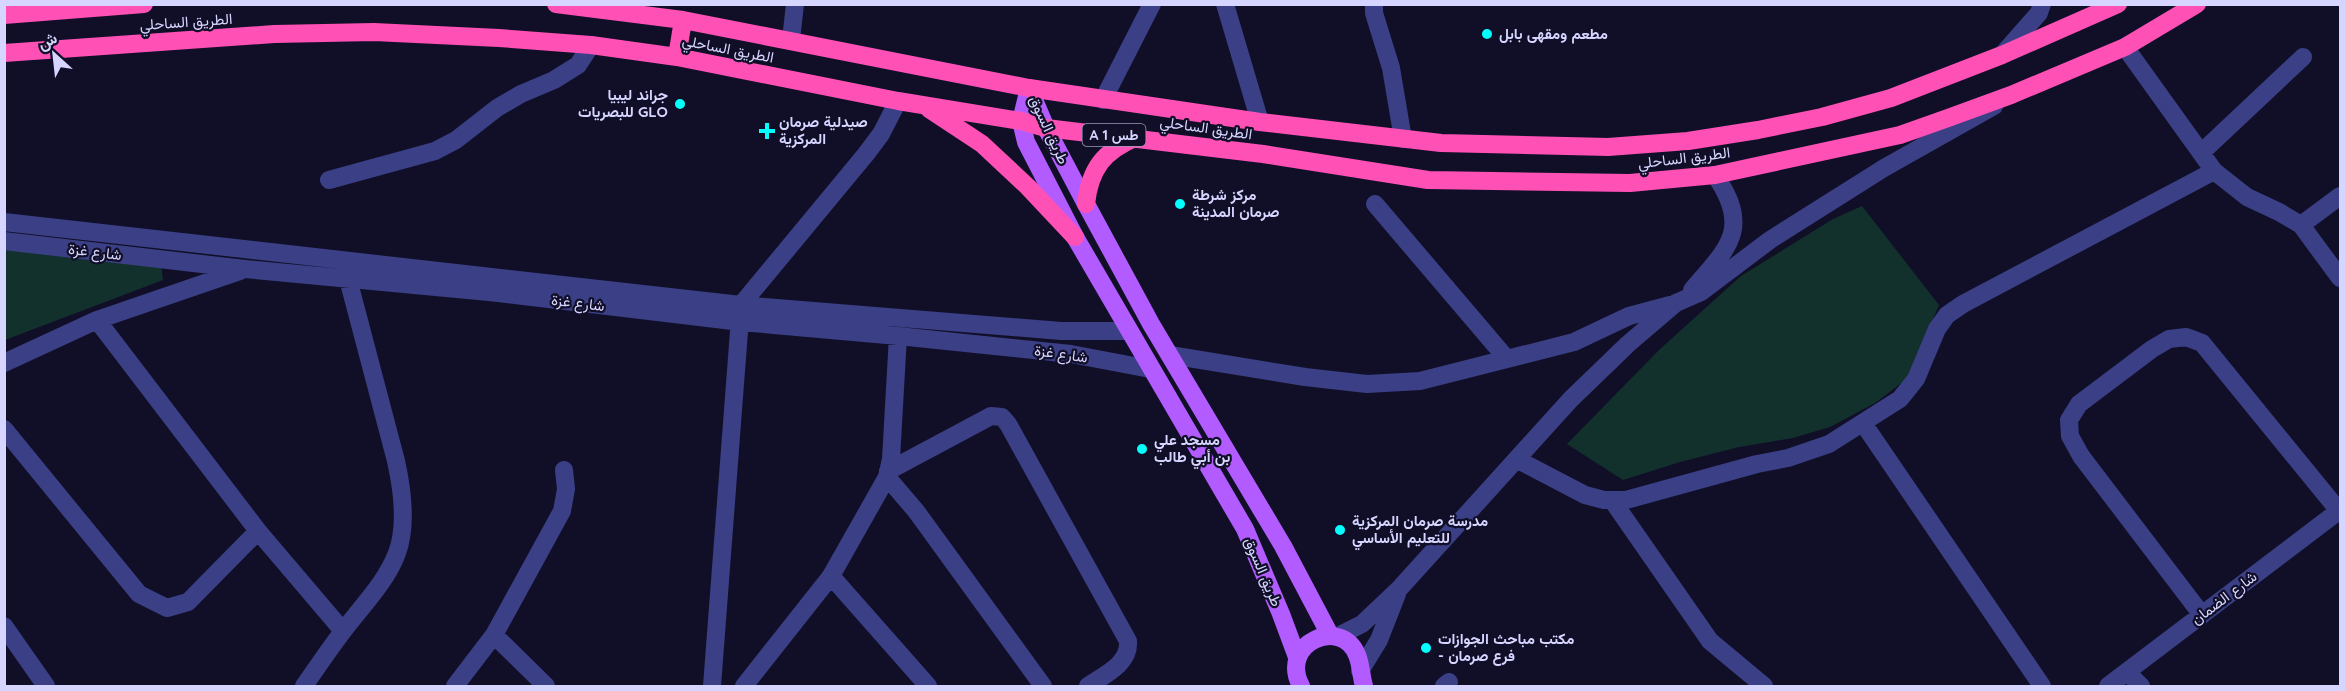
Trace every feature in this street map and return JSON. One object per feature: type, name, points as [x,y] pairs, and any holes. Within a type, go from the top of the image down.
[{"type":"highway","name":"الطريق الساحلي","points":[[4,15],[144,4]]},
{"type":"highway","name":"الطريق الساحلي","points":[[556,4],[683,20],[1029,88],[1260,122],[1441,143],[1608,147],[1688,141],[1758,130],[1891,98],[2002,55],[2116,5]]},
{"type":"highway","name":"الطريق الساحلي","points":[[4,53],[274,34],[374,32],[591,45],[677,57],[898,101],[1021,121],[1046,128],[1137,137],[1263,154],[1428,180],[1630,183],[1715,175],[1900,135],[2011,95],[2125,47],[2197,4]]},
{"type":"highway","points":[[677,57],[683,20]]},
{"type":"highway","points":[[925,106],[982,144],[1028,187],[1075,237]]},
{"type":"highway","points":[[1086,204],[1088,186],[1095,170],[1106,155],[1120,144],[1137,137]]},
{"type":"main road","name":"طريق السوق","points":[[1029,88],[1021,121],[1026,142],[1075,237],[1128,331],[1245,529],[1297,657],[1295,672],[1300,686]]},
{"type":"main road","name":"طريق السوق","points":[[1029,88],[1046,128],[1151,324],[1288,555],[1333,636]]},
{"type":"main road","points":[[1128,331],[1151,324]]},
{"type":"main road","points":[[1297,657],[1310,641],[1333,636],[1351,646],[1357,654],[1359,681]]},
{"type":"street","points":[[791,40],[795,4]]},
{"type":"street","points":[[1103,100],[1152,4]]},
{"type":"street","points":[[1225,4],[1260,122]]},
{"type":"street","points":[[1374,4],[1374,13],[1391,68],[1403,139]]},
{"type":"street","points":[[2002,55],[2039,13],[2042,4]]},
{"type":"street","points":[[329,180],[435,151],[456,140],[497,108],[520,94],[554,80],[578,65],[591,45]]},
{"type":"street","points":[[2125,47],[2214,171],[2247,196],[2301,225],[2340,278]]},
{"type":"street","points":[[2202,152],[2303,57]]},
{"type":"street","points":[[1170,356],[1367,384],[1420,381],[1574,342],[1629,316],[1680,301],[1701,292],[1770,240],[1884,168],[2011,95]]},
{"type":"street","points":[[712,687],[741,314],[881,134],[898,101]]},
{"type":"street","points":[[1518,460],[1585,495],[1626,500],[1757,464],[1788,458],[1829,444],[1900,399],[1916,379],[1937,329],[1947,315],[1963,304],[2214,171]]},
{"type":"street","points":[[1333,636],[1362,624],[1399,589],[1572,399],[1628,344],[1680,301],[1728,247],[1735,225],[1723,188],[1715,175]]},
{"type":"street","points":[[2301,225],[2340,196]]},
{"type":"street","points":[[1375,204],[1507,359]]},
{"type":"street","name":"شارع غزة","points":[[4,222],[260,250],[898,336],[1071,354],[1150,369]]},
{"type":"street","name":"شارع غزة","points":[[4,242],[245,269],[741,314],[1061,331],[1128,331]]},
{"type":"street","points":[[4,363],[97,320],[245,269],[260,250]]},
{"type":"street","points":[[304,687],[389,571],[398,550],[402,511],[398,472],[348,279]]},
{"type":"street","points":[[97,320],[258,531],[343,631]]},
{"type":"street","points":[[744,687],[831,576],[887,474],[891,459],[898,336]]},
{"type":"street","points":[[2202,615],[2081,456],[2070,436],[2070,420],[2079,404],[2152,349],[2169,339],[2186,337],[2202,343],[2340,510]]},
{"type":"street","points":[[887,474],[991,416],[1002,417],[1128,641],[1128,648],[1122,661],[1088,687]]},
{"type":"street","points":[[1863,423],[2042,687]]},
{"type":"street","points":[[4,429],[139,594],[166,608],[188,602],[258,531]]},
{"type":"street","points":[[455,687],[494,635],[562,511],[566,489],[564,470]]},
{"type":"street","points":[[887,474],[1043,687]]},
{"type":"street","points":[[1612,500],[1710,641],[1764,687]]},
{"type":"street","name":"شارع الضمان","points":[[2108,687],[2340,510]]},
{"type":"street","points":[[831,576],[928,687]]},
{"type":"street","points":[[1359,681],[1379,640],[1399,589]]},
{"type":"street","points":[[4,626],[46,687]]},
{"type":"street","points":[[494,635],[546,687]]},
{"type":"street","points":[[2127,672],[2141,687]]},
{"type":"green space","points":[[1862,206],[1939,305],[1908,378],[1875,403],[1830,427],[1793,438],[1739,447],[1680,462],[1623,480],[1567,444],[1659,350],[1741,276],[1833,219]]},
{"type":"green space","points":[[5,246],[161,263],[163,280],[5,340]]},
{"type":"place","name":"مطعم ومقهى بابل","points":[[1487,34]]},
{"type":"place","name":"جراند ليبيا للبصريات GLO","points":[[680,104]]},
{"type":"place","name":"صيدلية صرمان المركزية","points":[[767,131]]},
{"type":"place","name":"مركز شرطة صرمان المدينة","points":[[1180,204]]},
{"type":"place","name":"مسجد علي بن أبي طالب","points":[[1142,449]]},
{"type":"place","name":"مدرسة صرمان المركزية للتعليم الأساسي","points":[[1340,530]]},
{"type":"place","name":"مكتب مباحث الجوازات - فرع صرمان","points":[[1426,648]]}]
